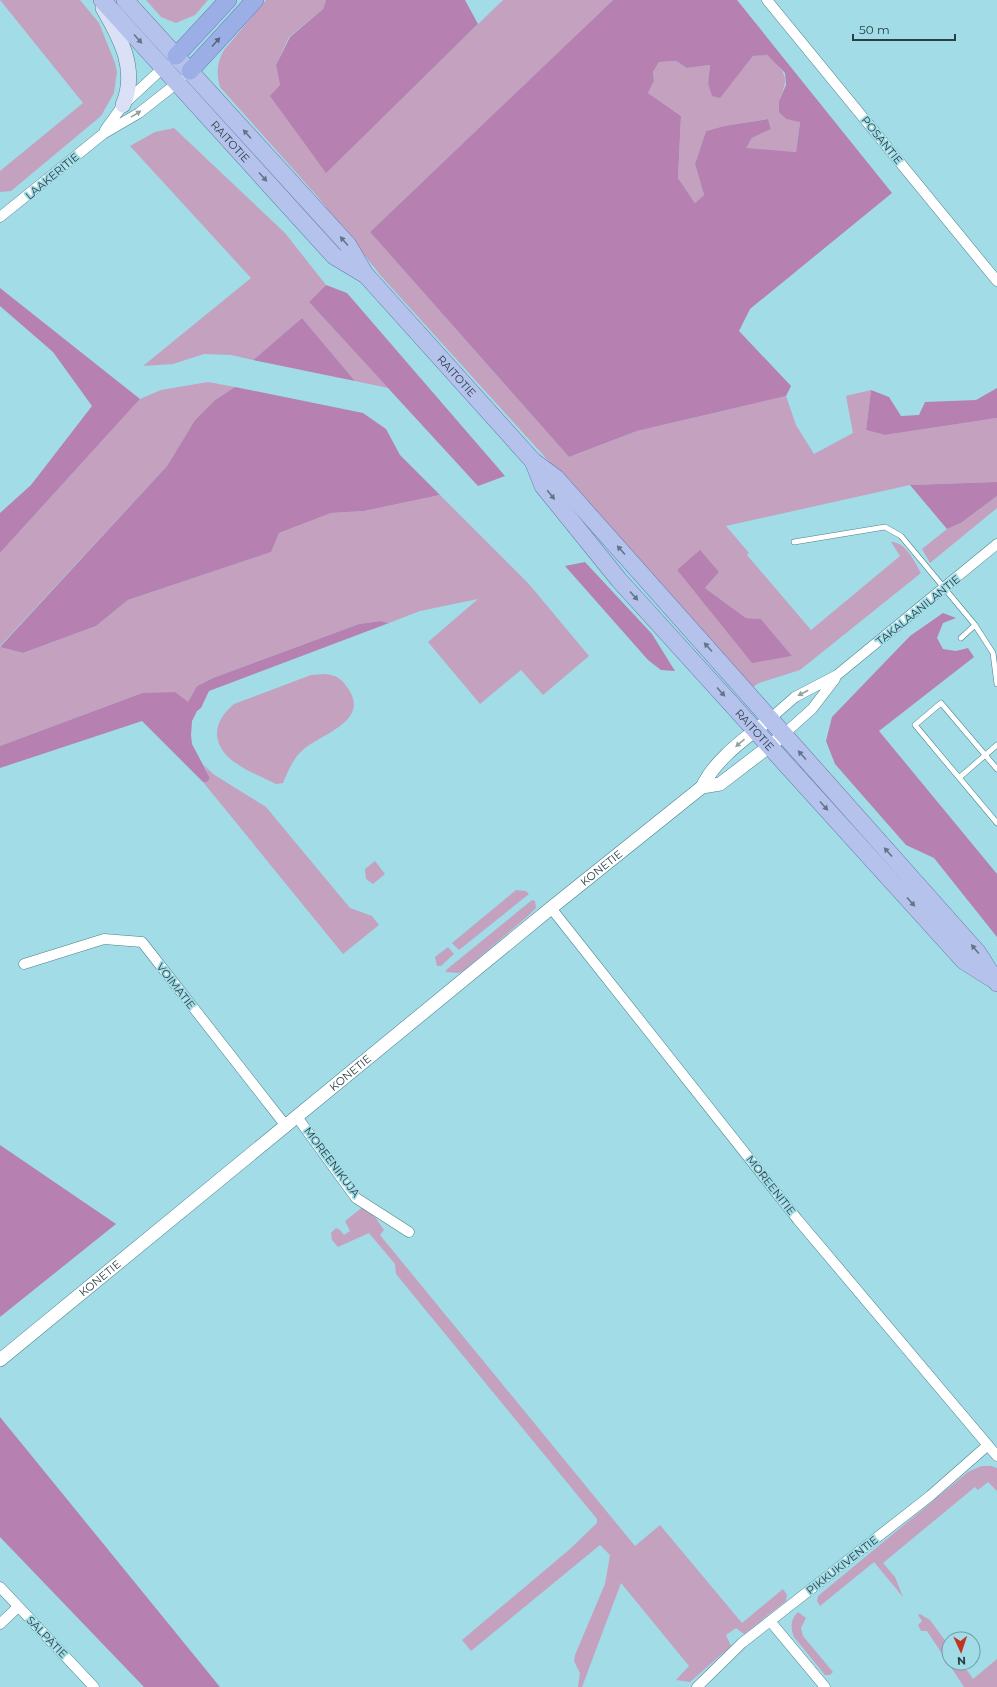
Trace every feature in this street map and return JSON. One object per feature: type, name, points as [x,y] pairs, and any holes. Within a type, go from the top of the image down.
[{"type":"highway","points":[[176,56],[228,0]]},
{"type":"highway","points":[[190,71],[255,0]]},
{"type":"main road","points":[[99,0],[116,30],[130,76],[128,95],[123,106]]},
{"type":"main road","name":"RAITOTIE","points":[[102,0],[334,256],[365,274]]},
{"type":"main road","name":"RAITOTIE","points":[[125,0],[348,245],[365,274],[533,461],[556,478],[770,718],[978,953],[997,982]]},
{"type":"main road","name":"RAITOTIE","points":[[533,461],[543,486],[619,580],[964,961],[997,982]]},
{"type":"street","name":"POSANTIE","points":[[767,0],[996,278]]},
{"type":"street","name":"LAAKERITIE","points":[[103,134],[123,106],[176,56]]},
{"type":"street","name":"LAAKERITIE","points":[[0,217],[103,134],[139,113],[178,83],[190,71]]},
{"type":"street","name":"TAKALAANILANTIE","points":[[770,718],[795,697],[837,675],[997,544]]},
{"type":"street","name":"TAKALAANILANTIE","points":[[784,734],[812,709],[837,675]]},
{"type":"street","name":"KONETIE","points":[[0,1360],[551,908],[702,787],[710,773],[755,730],[770,718]]},
{"type":"street","name":"KONETIE","points":[[702,787],[720,784],[784,734]]},
{"type":"street","name":"MOREENITIE","points":[[551,908],[798,1220],[997,1456]]},
{"type":"street","name":"VOIMATIE","points":[[24,964],[104,939],[142,942],[286,1126]]},
{"type":"street","name":"MOREENIKUJA","points":[[297,1117],[356,1198],[409,1232]]},
{"type":"street","name":"PIKKUKIVENTIE","points":[[697,1687],[742,1643],[864,1549],[988,1445]]},
{"type":"street","name":"SÄLPÄTIE","points":[[0,1587],[94,1687]]},
{"type":"street","points":[[0,1624],[18,1607]]},
{"type":"street","points":[[770,1620],[825,1687]]},
{"type":"lane","points":[[794,542],[885,527],[900,536],[975,625],[993,653],[997,684]]},
{"type":"lane","points":[[961,638],[975,625]]},
{"type":"lane","points":[[997,769],[941,703],[915,725],[997,823]]},
{"type":"lane","points":[[960,777],[997,745]]},
{"type":"shaded area","points":[[0,0],[80,0],[99,23],[115,63],[117,72],[114,93],[101,116],[11,191],[0,192],[0,171],[83,103]]},
{"type":"shaded area","points":[[146,0],[208,0],[195,15],[176,23],[161,17]]},
{"type":"shaded area","points":[[266,0],[326,0],[323,9],[289,37],[276,65],[280,85],[326,172],[503,0],[613,0],[370,232],[569,457],[637,431],[786,396],[796,425],[814,454],[853,433],[846,396],[871,390],[866,430],[885,435],[997,418],[997,482],[910,485],[726,526],[749,553],[747,555],[811,630],[900,556],[891,542],[905,548],[913,558],[921,573],[800,670],[759,683],[753,687],[381,276],[317,196],[220,87],[218,68],[224,50]],"holes":[[[677,570],[719,572],[705,588],[746,618],[761,619],[792,656],[752,662]]]},
{"type":"shaded area","points":[[326,0],[465,0],[478,24],[326,173],[270,96],[280,85],[276,65],[290,37],[323,9]]},
{"type":"shaded area","points":[[613,0],[737,0],[892,193],[750,309],[739,331],[791,386],[786,396],[637,431],[569,457],[370,232]],"holes":[[[767,55],[785,73],[786,85],[779,101],[779,112],[786,119],[800,122],[796,152],[746,148],[752,138],[771,129],[768,119],[724,126],[706,131],[695,164],[704,195],[695,203],[678,178],[681,116],[648,93],[654,81],[653,72],[659,62],[676,61],[687,68],[710,65],[708,83],[712,96],[720,98],[753,56]]]},
{"type":"shaded area","points":[[767,55],[784,75],[784,86],[779,101],[786,119],[800,121],[796,152],[745,149],[752,138],[771,129],[768,119],[724,126],[706,131],[695,164],[704,195],[695,203],[678,178],[681,116],[648,93],[654,81],[653,72],[659,62],[676,61],[687,68],[710,65],[708,83],[734,80],[753,56]]},
{"type":"shaded area","points":[[174,128],[285,233],[326,285],[309,302],[388,388],[355,381],[302,318],[253,360],[231,355],[204,354],[173,364],[143,366],[251,278],[130,146],[155,132]]},
{"type":"shaded area","points":[[326,285],[347,293],[505,476],[478,486],[309,302]]},
{"type":"shaded area","points":[[0,288],[140,399],[0,553],[0,513],[31,485],[92,406],[53,352],[0,306]]},
{"type":"shaded area","points":[[302,318],[355,381],[253,360]]},
{"type":"shaded area","points":[[208,382],[235,387],[215,400],[195,420],[167,466],[0,646],[0,553],[140,399],[161,390]]},
{"type":"shaded area","points":[[235,387],[363,413],[386,429],[400,455],[440,495],[364,511],[331,513],[279,533],[271,552],[128,600],[96,626],[23,653],[0,647],[167,466],[195,420],[215,400]]},
{"type":"shaded area","points":[[997,388],[997,418],[885,435],[866,430],[871,390],[889,397],[901,416],[919,415],[925,402],[976,400]]},
{"type":"shaded area","points":[[997,482],[997,496],[961,523],[947,529],[910,485]]},
{"type":"shaded area","points":[[440,495],[528,583],[589,656],[543,695],[521,670],[480,704],[428,642],[478,599],[420,611],[389,623],[380,621],[359,624],[213,678],[197,686],[188,702],[142,693],[0,746],[0,647],[23,653],[96,626],[128,600],[270,552],[279,533],[331,513],[364,511]]},
{"type":"shaded area","points":[[997,496],[997,508],[930,563],[922,549],[947,529],[961,523]]},
{"type":"shaded area","points":[[700,550],[719,572],[705,588],[746,618],[761,619],[792,656],[752,663],[677,570]]},
{"type":"shaded area","points":[[585,562],[652,634],[675,671],[661,670],[648,660],[565,566]]},
{"type":"shaded area","points":[[943,613],[956,618],[943,623],[937,638],[943,649],[956,651],[968,648],[974,657],[879,731],[997,874],[997,937],[934,858],[906,845],[835,764],[826,741],[832,717],[910,636]]},
{"type":"shaded area","points":[[380,621],[389,623],[209,691],[201,708],[197,711],[192,721],[191,735],[192,744],[210,778],[207,782],[203,782],[142,721],[0,768],[0,746],[142,693],[175,692],[188,702],[197,686],[213,678],[359,624]]},
{"type":"shaded area","points":[[324,674],[339,678],[344,683],[354,701],[353,710],[341,726],[312,743],[297,756],[283,783],[276,784],[239,766],[224,752],[219,744],[217,730],[222,718],[234,704],[311,675]]},
{"type":"shaded area","points":[[204,765],[213,774],[266,807],[350,908],[372,916],[379,925],[343,954],[203,782],[207,782],[210,778]]},
{"type":"shaded area","points":[[375,861],[385,874],[373,884],[366,879],[365,869]]},
{"type":"shaded area","points":[[516,890],[526,891],[529,894],[459,950],[452,943]]},
{"type":"shaded area","points":[[532,900],[535,901],[536,908],[463,971],[458,973],[446,972],[446,970]]},
{"type":"shaded area","points":[[448,947],[454,954],[441,966],[437,966],[435,957]]},
{"type":"shaded area","points":[[0,1145],[116,1224],[0,1317]]},
{"type":"shaded area","points":[[364,1206],[375,1217],[384,1230],[380,1235],[635,1546],[660,1525],[742,1623],[783,1589],[787,1595],[786,1601],[744,1634],[736,1628],[726,1635],[731,1646],[690,1682],[676,1680],[689,1666],[621,1583],[582,1687],[578,1687],[580,1673],[574,1661],[575,1655],[605,1584],[610,1555],[600,1545],[471,1651],[462,1640],[570,1549],[597,1523],[597,1519],[396,1274],[395,1264],[369,1233],[338,1247],[332,1240],[331,1233],[336,1228],[344,1235],[350,1231],[345,1221]]},
{"type":"shaded area","points":[[0,1417],[220,1687],[144,1687],[0,1537]]},
{"type":"shaded area","points":[[981,1466],[991,1466],[997,1468],[997,1491],[988,1482],[978,1490],[975,1487],[883,1563],[895,1577],[903,1597],[874,1562],[820,1606],[817,1601],[818,1596],[968,1472]]},
{"type":"shaded area","points":[[798,1612],[806,1618],[801,1628],[803,1636],[833,1672],[830,1675],[825,1675],[794,1637],[792,1623]]},
{"type":"shaded area","points":[[920,1614],[930,1620],[941,1635],[941,1652],[927,1631],[921,1631],[918,1625],[922,1621],[918,1615]]},
{"type":"shaded area","points":[[997,1659],[997,1687],[964,1687],[953,1671],[968,1671],[973,1679]]}]
